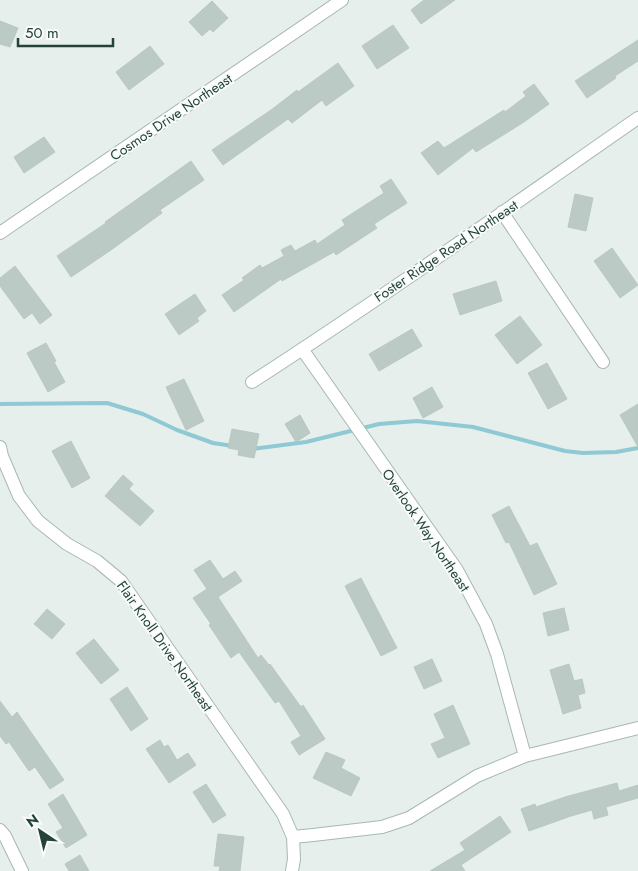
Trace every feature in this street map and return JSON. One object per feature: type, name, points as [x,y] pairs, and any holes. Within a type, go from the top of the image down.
[{"type":"street","name":"Cosmos Drive Northeast","points":[[0,233],[342,0]]},
{"type":"street","name":"Foster Ridge Road Northeast","points":[[252,382],[302,350],[638,118]]},
{"type":"street","points":[[502,212],[603,362]]},
{"type":"street","name":"Overlook Way Northeast","points":[[302,350],[457,570],[486,624],[497,654],[525,756]]},
{"type":"street","name":"Flair Knoll Drive Northeast","points":[[0,447],[19,496],[38,521],[67,544],[97,561],[121,581],[284,814],[293,837],[294,859],[292,871]]},
{"type":"street","points":[[293,837],[382,827],[408,818],[477,776],[525,756],[638,728]]},
{"type":"street","points":[[0,830],[5,836],[22,871]]},
{"type":"building","points":[[424,0],[455,0],[421,24],[411,10]]},
{"type":"building","points":[[212,1],[228,18],[213,32],[210,29],[202,36],[189,22]]},
{"type":"building","points":[[0,21],[18,28],[10,47],[0,44]]},
{"type":"building","points":[[393,25],[409,48],[377,69],[362,46]]},
{"type":"building","points":[[638,40],[638,61],[587,98],[575,81]]},
{"type":"building","points":[[150,46],[164,64],[129,90],[116,72]]},
{"type":"building","points":[[338,63],[354,86],[326,106],[322,100],[292,123],[288,119],[223,165],[212,150]]},
{"type":"building","points":[[534,84],[549,104],[476,152],[473,148],[438,175],[421,153],[438,141],[444,148],[504,110],[505,112],[526,96],[523,92]]},
{"type":"building","points":[[44,137],[55,152],[24,173],[14,157]]},
{"type":"building","points":[[191,161],[204,180],[160,210],[162,213],[71,277],[57,256]]},
{"type":"building","points":[[391,179],[407,203],[374,224],[377,228],[336,255],[334,252],[282,281],[281,279],[234,312],[222,295],[244,280],[242,278],[260,265],[262,268],[284,256],[281,250],[291,245],[295,251],[315,240],[317,244],[345,225],[342,220],[384,193],[380,186]]},
{"type":"building","points":[[575,194],[593,198],[586,231],[568,227]]},
{"type":"building","points":[[612,248],[638,285],[620,298],[594,261]]},
{"type":"building","points":[[15,266],[52,315],[40,324],[32,313],[24,319],[0,286],[0,278]]},
{"type":"building","points":[[496,281],[502,301],[460,315],[453,294]]},
{"type":"building","points":[[195,294],[206,311],[197,318],[199,321],[179,335],[165,314]]},
{"type":"building","points":[[520,316],[542,345],[517,364],[495,335]]},
{"type":"building","points":[[412,329],[422,346],[379,371],[369,354]]},
{"type":"building","points":[[46,343],[65,382],[48,392],[27,353]]},
{"type":"building","points":[[547,363],[567,399],[548,409],[528,373]]},
{"type":"building","points":[[184,379],[204,421],[186,430],[166,387]]},
{"type":"building","points":[[432,387],[443,407],[423,418],[413,398]]},
{"type":"building","points":[[638,404],[638,447],[620,415]]},
{"type":"building","points":[[300,415],[310,433],[296,442],[285,424]]},
{"type":"building","points":[[232,429],[259,434],[254,458],[238,455],[239,450],[228,448]]},
{"type":"building","points":[[71,441],[90,478],[72,488],[52,451]]},
{"type":"building","points":[[123,475],[133,484],[129,489],[154,511],[140,526],[105,496]]},
{"type":"building","points":[[509,506],[530,546],[537,543],[557,584],[534,595],[509,542],[506,543],[492,515]]},
{"type":"building","points":[[210,560],[223,579],[235,571],[242,581],[218,597],[258,658],[261,655],[270,664],[301,707],[303,705],[325,739],[299,755],[291,742],[301,736],[279,701],[275,703],[239,652],[231,658],[193,598],[207,589],[194,570]]},
{"type":"building","points":[[361,578],[397,648],[381,656],[345,586]]},
{"type":"building","points":[[564,608],[569,630],[548,636],[543,613]]},
{"type":"building","points":[[47,609],[65,624],[52,639],[34,624]]},
{"type":"building","points":[[94,639],[119,670],[101,684],[76,653]]},
{"type":"building","points":[[432,659],[442,681],[424,689],[414,667]]},
{"type":"building","points":[[569,664],[574,681],[582,679],[585,693],[578,695],[581,708],[563,714],[550,670]]},
{"type":"building","points":[[127,687],[148,719],[131,731],[110,699]]},
{"type":"building","points":[[0,701],[12,717],[17,712],[64,780],[50,789],[35,767],[29,771],[9,742],[6,744],[0,736]]},
{"type":"building","points":[[453,705],[470,744],[438,758],[431,744],[445,738],[434,714]]},
{"type":"building","points":[[160,740],[164,747],[168,745],[177,760],[188,753],[196,765],[169,783],[146,749]]},
{"type":"building","points":[[326,752],[345,760],[341,768],[360,778],[351,796],[313,778]]},
{"type":"building","points":[[617,783],[619,791],[638,785],[638,798],[606,807],[608,815],[594,819],[592,810],[529,831],[521,809],[535,804],[536,807]]},
{"type":"building","points":[[206,784],[226,815],[213,823],[193,792]]},
{"type":"building","points":[[63,794],[87,835],[66,848],[56,832],[63,828],[48,804]]},
{"type":"building","points":[[500,816],[511,832],[461,865],[465,871],[430,871],[465,850],[460,843]]},
{"type":"building","points":[[218,834],[244,837],[240,871],[219,871],[220,866],[214,866]]},
{"type":"building","points":[[80,855],[89,871],[69,871],[65,864]]},
{"type":"waterway","points":[[0,404],[107,403],[143,414],[177,430],[213,443],[233,446]]},
{"type":"waterway","points":[[252,449],[306,442],[379,424],[417,421],[473,427],[565,451],[583,453],[616,452],[638,448]]}]
